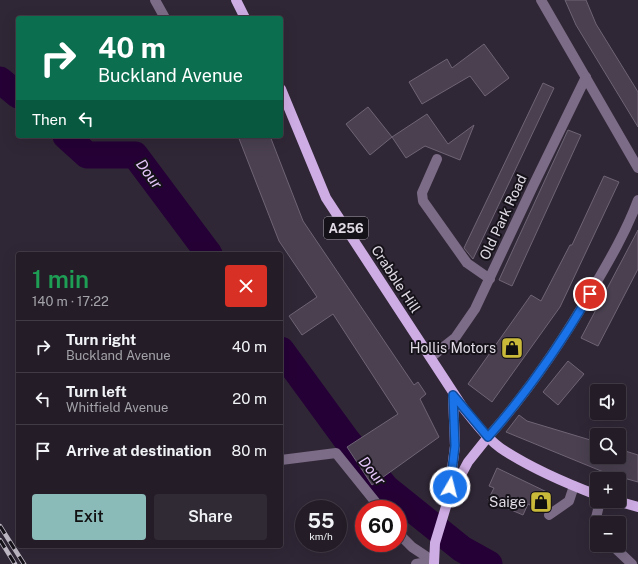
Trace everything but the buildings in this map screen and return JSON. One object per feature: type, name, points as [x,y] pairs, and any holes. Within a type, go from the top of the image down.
[{"type":"main road","points":[[236,0],[244,16]]},
{"type":"main road","name":"Crabble Hill","points":[[283,94],[326,198],[431,357],[453,395]]},
{"type":"main road","name":"A256","points":[[453,395],[488,437],[504,451],[574,486],[590,492]]},
{"type":"main road","name":"A256","points":[[433,562],[435,544],[448,500],[455,446],[453,395]]},
{"type":"main road","name":"A256","points":[[448,500],[468,462],[488,437]]},
{"type":"main road","points":[[626,504],[638,507]]},
{"type":"street","points":[[155,0],[164,16]]},
{"type":"street","points":[[541,0],[638,168]]},
{"type":"street","name":"Old Park Road","points":[[431,357],[455,338],[475,309],[532,186],[586,77]]},
{"type":"street","points":[[437,159],[422,193],[423,201],[468,263],[490,279]]},
{"type":"street","points":[[488,437],[506,417],[548,361],[576,318],[628,227],[638,200]]},
{"type":"street","points":[[283,460],[336,453],[374,500]]},
{"type":"street","points":[[549,515],[569,501],[574,486]]},
{"type":"street","points":[[407,542],[433,562]]},
{"type":"street","points":[[619,552],[632,564]]},
{"type":"street","points":[[416,564],[433,562]]},
{"type":"waterway","name":"Dour","points":[[0,80],[16,93]]},
{"type":"waterway","name":"Dour","points":[[68,138],[87,155],[135,155],[208,252]]},
{"type":"waterway","name":"Dour","points":[[283,353],[346,439],[386,488],[462,549],[489,564]]},
{"type":"railway","points":[[0,526],[24,564]]},
{"type":"railway","points":[[0,540],[15,564]]},
{"type":"place","name":"Hollis Motors","points":[[512,348]]},
{"type":"place","name":"Saige","points":[[541,502]]},
{"type":"route","points":[[450,487],[455,446],[453,395],[488,437],[506,417],[548,361],[590,294]]}]
